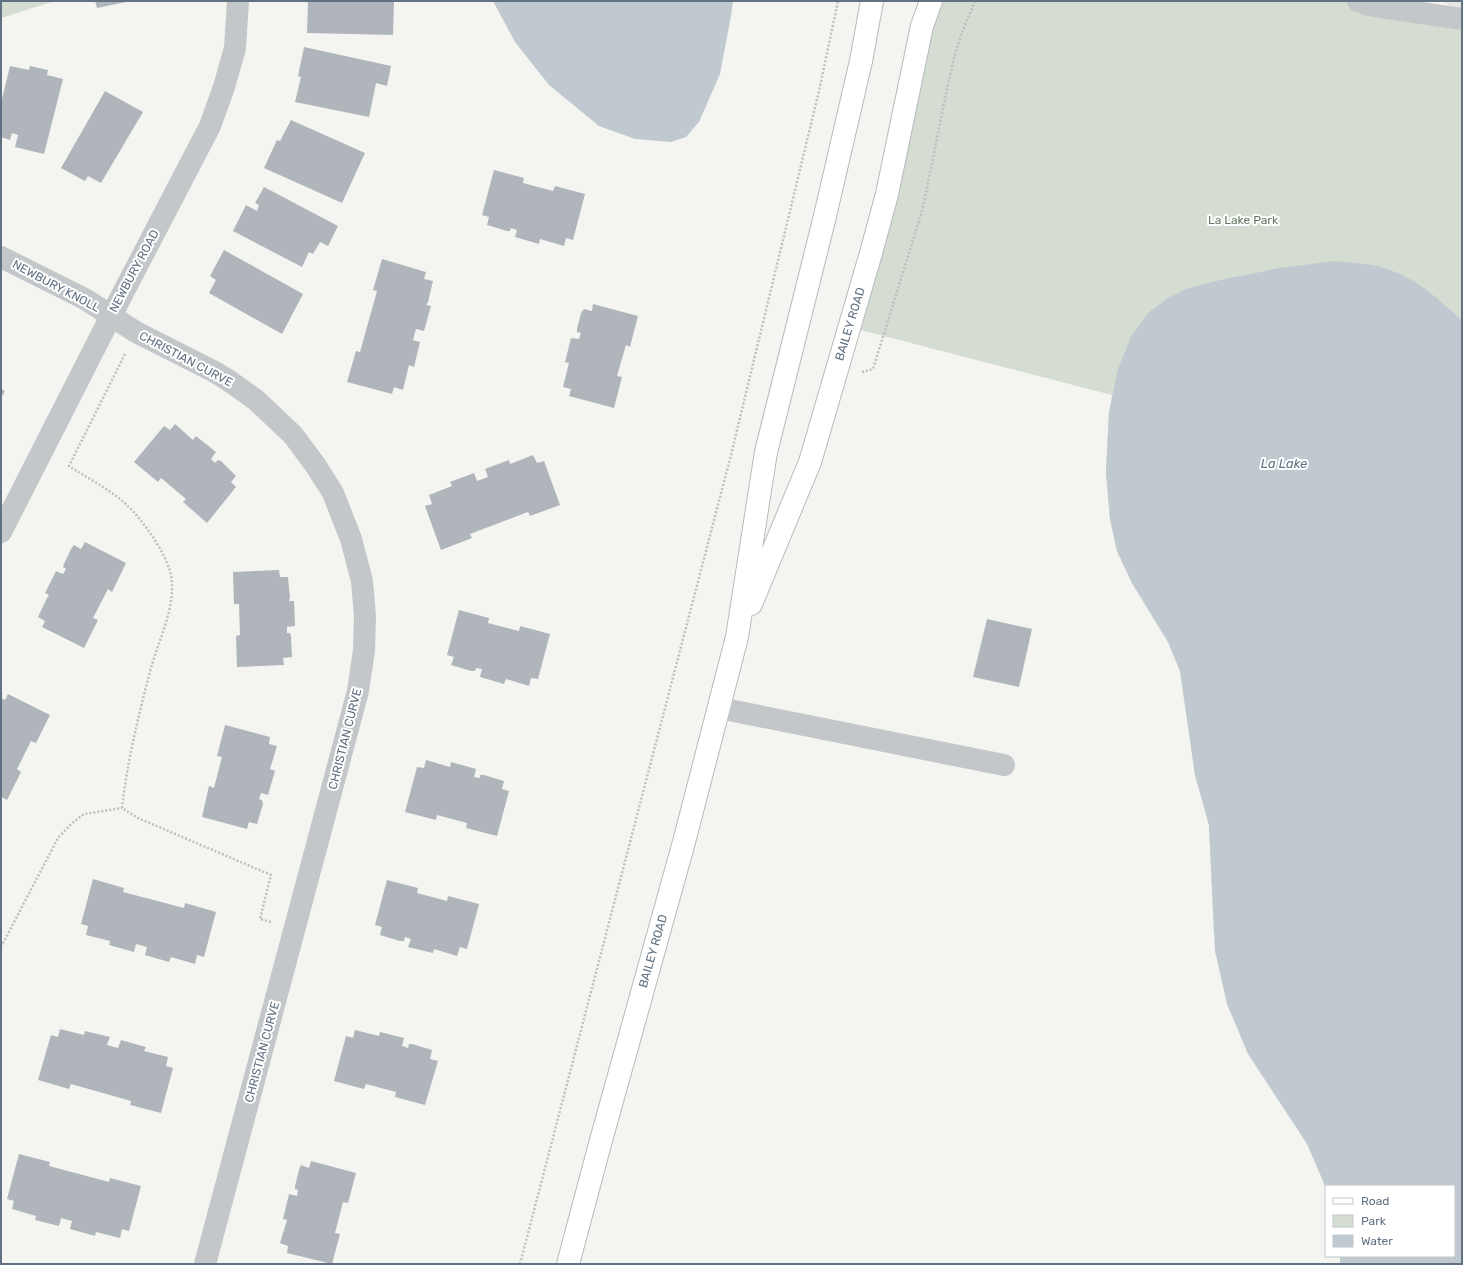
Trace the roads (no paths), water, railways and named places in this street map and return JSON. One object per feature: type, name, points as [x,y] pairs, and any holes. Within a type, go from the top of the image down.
[{"type":"main road","name":"BAILEY ROAD","points":[[568,1264],[684,842],[737,637],[766,452],[825,216],[861,61],[872,1]]},
{"type":"main road","name":"BAILEY ROAD","points":[[737,637],[810,462],[887,194],[922,26],[931,1]]},
{"type":"street","name":"NEWBURY ROAD","points":[[1,532],[210,126],[224,87],[235,48],[238,1]]},
{"type":"street","points":[[1358,1],[1462,19]]},
{"type":"street","points":[[1441,1],[1462,12]]},
{"type":"street","name":"NEWBURY KNOLL","points":[[1,257],[85,299],[111,316]]},
{"type":"street","name":"CHRISTIAN CURVE","points":[[111,316],[136,332],[228,380],[256,400],[293,435],[316,466],[333,493],[351,539],[362,581],[365,617],[364,650],[358,691],[205,1264]]},
{"type":"street","points":[[719,708],[1004,765]]},
{"type":"water","points":[[493,1],[733,1],[720,74],[699,122],[686,137],[671,142],[635,139],[599,126],[549,85],[515,42]]},
{"type":"water","name":"La Lake","points":[[1336,261],[1385,268],[1410,279],[1421,286],[1462,321],[1462,1264],[1340,1264],[1340,1257],[1455,1257],[1455,1185],[1325,1186],[1307,1144],[1248,1054],[1227,1004],[1215,951],[1209,825],[1195,775],[1180,671],[1168,642],[1132,583],[1117,551],[1110,519],[1106,472],[1109,412],[1118,369],[1131,337],[1148,313],[1168,298],[1186,289],[1216,281],[1280,268]]},
{"type":"park label","name":"La Lake Park","points":[[1243,220]]}]
